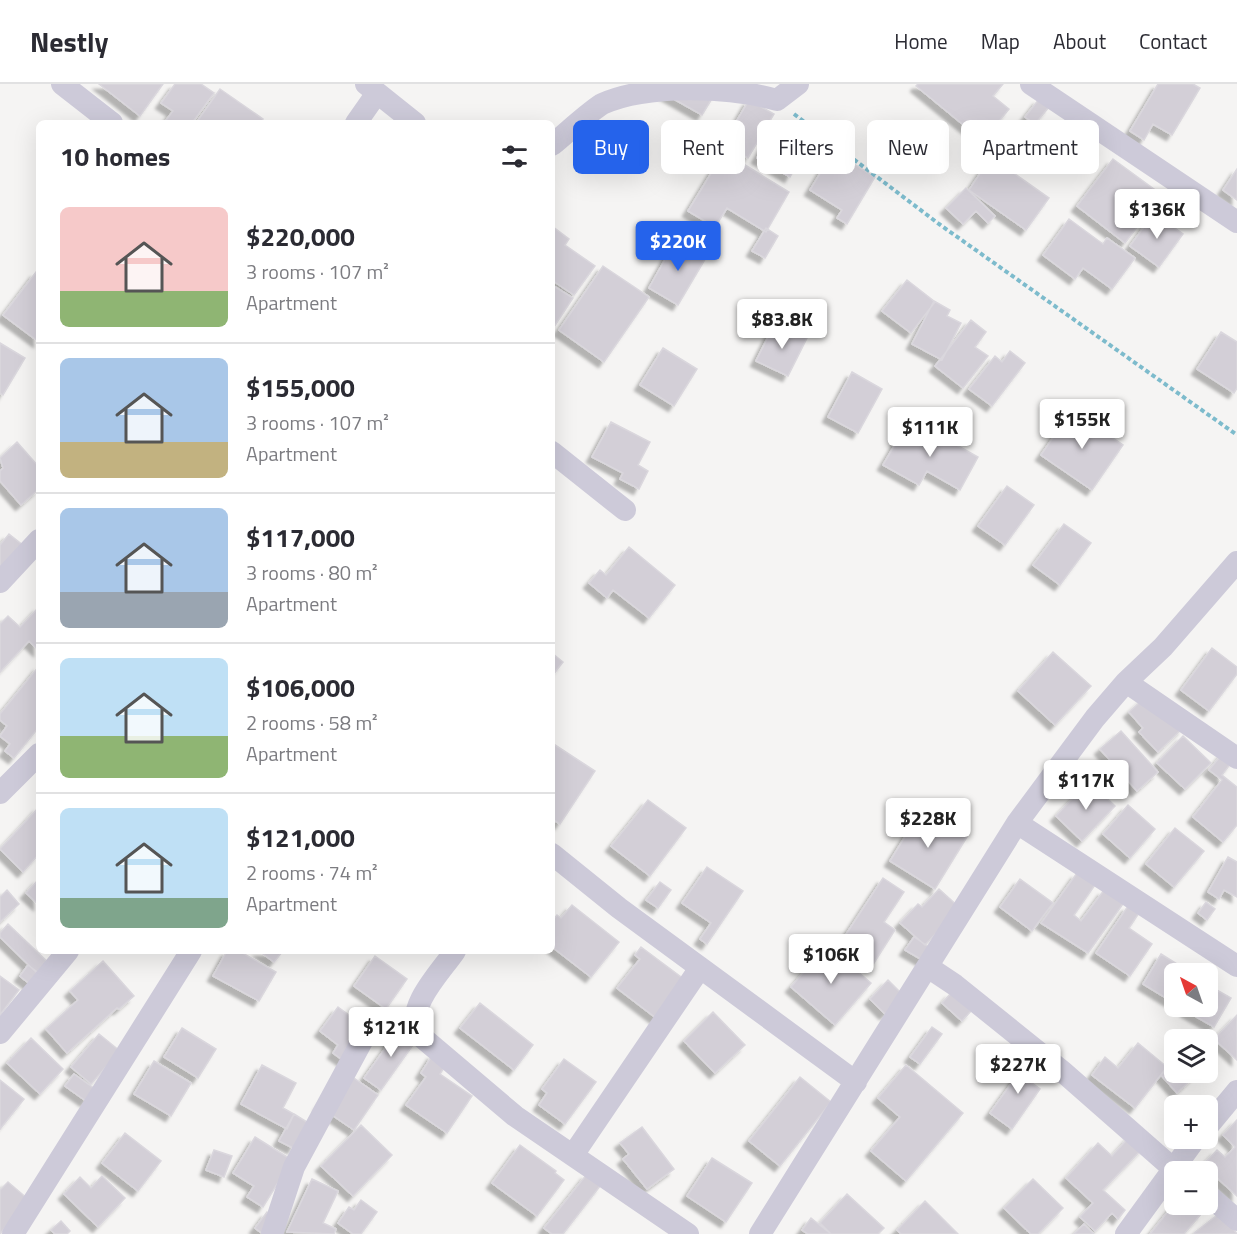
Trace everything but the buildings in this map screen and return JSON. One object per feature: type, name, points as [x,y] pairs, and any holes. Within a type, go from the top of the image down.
[{"type":"street","points":[[62,84],[108,120]]},
{"type":"street","points":[[555,143],[603,103],[632,91],[671,86],[705,87],[751,92],[777,100],[798,84]]},
{"type":"street","points":[[1031,84],[1237,222]]},
{"type":"street","points":[[357,120],[371,88],[411,120]]},
{"type":"street","points":[[555,454],[625,510]]},
{"type":"street","points":[[0,582],[36,543]]},
{"type":"street","points":[[768,1231],[856,1082],[1017,823],[1095,718],[1126,682],[1163,647],[1237,562]]},
{"type":"street","points":[[1126,682],[1237,758]]},
{"type":"street","points":[[0,793],[36,757]]},
{"type":"street","points":[[1017,823],[1165,916],[1237,966]]},
{"type":"street","points":[[555,856],[700,968],[856,1082]]},
{"type":"street","points":[[0,1033],[66,954]]},
{"type":"street","points":[[14,1234],[189,954]]},
{"type":"street","points":[[453,954],[419,1004],[415,1016],[417,1033],[515,1116],[688,1234]]},
{"type":"street","points":[[928,967],[973,999],[1054,1064],[1166,1161]]},
{"type":"street","points":[[573,1155],[700,968]]},
{"type":"street","points":[[272,1234],[294,1167],[311,1130],[362,1041]]},
{"type":"street","points":[[1218,1114],[1237,1091]]},
{"type":"street","points":[[1126,1234],[1164,1185]]},
{"type":"street","points":[[1218,1204],[1237,1220]]},
{"type":"path","points":[[777,100],[939,224],[1237,435]]}]
